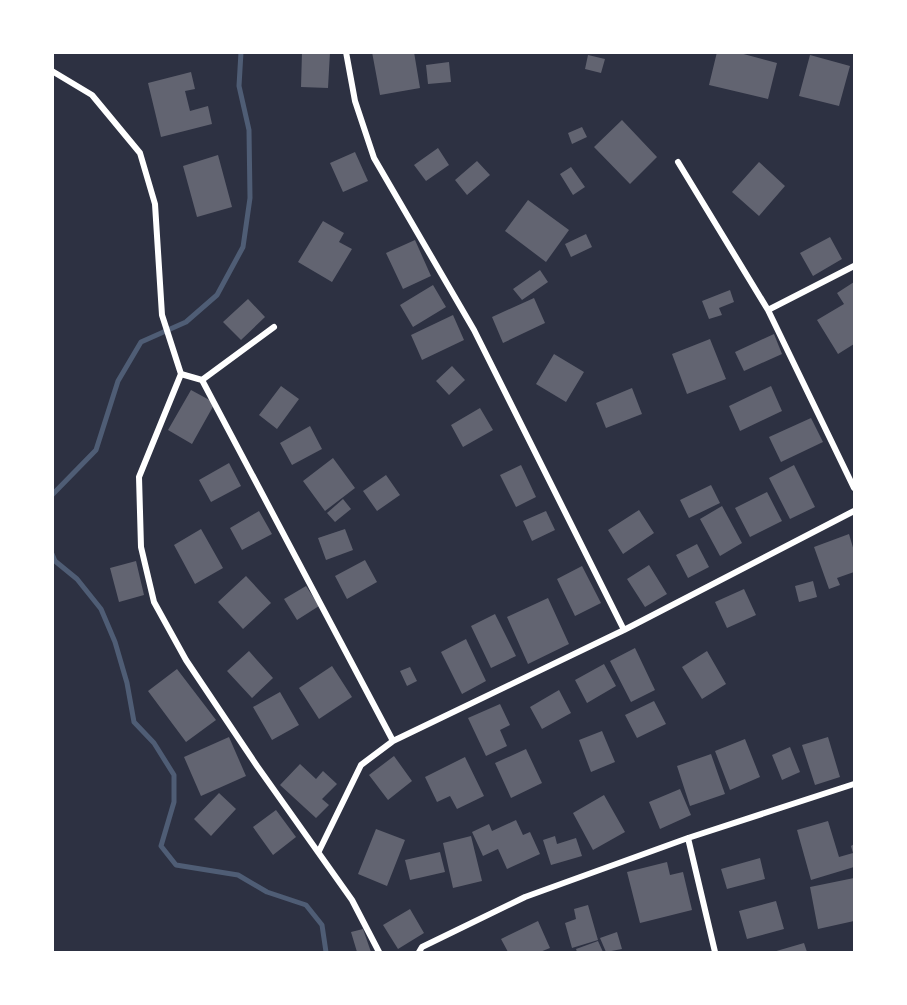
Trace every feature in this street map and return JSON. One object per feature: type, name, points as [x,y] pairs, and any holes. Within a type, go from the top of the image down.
[{"type":"street","points":[[346,52],[355,101],[374,158],[474,330],[624,630]]},
{"type":"street","points":[[52,71],[92,95],[140,153],[154,204],[163,318],[181,374],[139,477],[141,547],[154,602],[193,670],[257,766],[352,900],[379,952]]},
{"type":"street","points":[[678,162],[768,310],[855,488]]},
{"type":"street","points":[[768,310],[855,266]]},
{"type":"street","points":[[202,380],[274,327]]},
{"type":"street","points":[[181,374],[202,380],[393,741]]},
{"type":"street","points":[[319,851],[361,765],[393,741],[624,630],[855,512]]},
{"type":"street","points":[[419,952],[422,946],[525,897],[688,838],[855,784]]},
{"type":"street","points":[[688,838],[715,952]]},
{"type":"building","points":[[302,52],[330,52],[328,88],[301,87]]},
{"type":"building","points":[[372,52],[414,52],[420,88],[380,95]]},
{"type":"building","points":[[717,52],[736,52],[777,63],[768,99],[709,85]]},
{"type":"building","points":[[588,55],[605,59],[601,73],[585,69]]},
{"type":"building","points":[[810,55],[850,66],[839,106],[799,96]]},
{"type":"building","points":[[449,62],[451,82],[428,84],[426,65]]},
{"type":"building","points":[[191,72],[195,89],[185,91],[190,111],[208,106],[212,124],[161,137],[148,83]]},
{"type":"building","points":[[622,120],[657,157],[630,184],[594,147]]},
{"type":"building","points":[[582,127],[587,137],[572,144],[568,133]]},
{"type":"building","points":[[438,148],[449,165],[426,181],[414,165]]},
{"type":"building","points":[[355,152],[368,181],[343,192],[330,163]]},
{"type":"building","points":[[218,155],[232,207],[197,217],[183,166]]},
{"type":"building","points":[[477,161],[490,175],[467,195],[455,180]]},
{"type":"building","points":[[759,162],[785,186],[759,216],[732,192]]},
{"type":"building","points":[[571,167],[585,187],[573,195],[560,174]]},
{"type":"building","points":[[528,200],[569,230],[546,262],[505,231]]},
{"type":"building","points":[[323,221],[344,233],[339,242],[352,249],[332,282],[298,262]]},
{"type":"building","points":[[586,234],[592,247],[571,257],[565,244]]},
{"type":"building","points":[[830,237],[842,259],[813,276],[800,253]]},
{"type":"building","points":[[415,240],[431,276],[403,289],[386,253]]},
{"type":"building","points":[[540,270],[548,282],[522,300],[513,289]]},
{"type":"building","points":[[854,282],[854,344],[838,354],[817,320],[844,304],[837,293]]},
{"type":"building","points":[[433,285],[446,307],[413,327],[400,305]]},
{"type":"building","points":[[730,290],[734,302],[719,308],[722,315],[709,319],[702,301]]},
{"type":"building","points":[[534,298],[545,323],[503,343],[492,317]]},
{"type":"building","points":[[248,299],[265,317],[241,340],[223,322]]},
{"type":"building","points":[[453,315],[464,340],[422,360],[411,335]]},
{"type":"building","points":[[774,334],[782,354],[744,371],[735,352]]},
{"type":"building","points":[[710,339],[726,379],[687,394],[672,354]]},
{"type":"building","points":[[554,354],[584,372],[566,402],[536,384]]},
{"type":"building","points":[[452,366],[465,380],[449,395],[436,381]]},
{"type":"building","points":[[281,386],[299,399],[277,429],[259,415]]},
{"type":"building","points":[[771,386],[782,411],[740,431],[729,406]]},
{"type":"building","points":[[632,388],[642,414],[606,428],[596,403]]},
{"type":"building","points":[[191,390],[215,403],[192,444],[168,430]]},
{"type":"building","points":[[480,408],[493,430],[463,447],[451,425]]},
{"type":"building","points":[[811,418],[823,442],[781,462],[769,437]]},
{"type":"building","points":[[310,426],[322,449],[292,465],[280,443]]},
{"type":"building","points":[[333,458],[355,488],[325,511],[303,481]]},
{"type":"building","points":[[229,463],[241,486],[211,502],[199,480]]},
{"type":"building","points":[[521,465],[536,497],[516,507],[500,475]]},
{"type":"building","points":[[794,465],[815,507],[790,519],[769,478]]},
{"type":"building","points":[[386,475],[400,495],[377,511],[363,491]]},
{"type":"building","points":[[711,485],[720,503],[689,518],[680,500]]},
{"type":"building","points":[[767,492],[782,521],[750,537],[735,508]]},
{"type":"building","points":[[343,499],[351,509],[335,522],[327,513]]},
{"type":"building","points":[[722,506],[742,543],[720,556],[700,519]]},
{"type":"building","points":[[639,510],[654,533],[623,554],[608,530]]},
{"type":"building","points":[[259,511],[272,534],[242,550],[230,528]]},
{"type":"building","points":[[546,511],[555,530],[532,541],[523,521]]},
{"type":"building","points":[[201,529],[223,568],[195,584],[174,545]]},
{"type":"building","points":[[345,529],[353,550],[326,560],[318,538]]},
{"type":"building","points":[[849,534],[854,551],[854,572],[837,578],[840,585],[829,589],[814,547]]},
{"type":"building","points":[[697,544],[709,567],[688,578],[676,555]]},
{"type":"building","points":[[365,560],[377,582],[347,599],[335,576]]},
{"type":"building","points":[[136,561],[144,595],[119,602],[110,568]]},
{"type":"building","points":[[649,565],[667,594],[645,607],[627,579]]},
{"type":"building","points":[[582,566],[601,603],[575,616],[557,579]]},
{"type":"building","points":[[246,576],[271,603],[243,629],[218,602]]},
{"type":"building","points":[[813,581],[817,597],[799,602],[795,586]]},
{"type":"building","points":[[306,586],[319,606],[297,620],[284,599]]},
{"type":"building","points":[[744,589],[756,615],[727,628],[715,602]]},
{"type":"building","points":[[548,598],[569,644],[528,664],[507,617]]},
{"type":"building","points":[[495,614],[516,656],[491,668],[471,626]]},
{"type":"building","points":[[466,639],[486,681],[462,694],[441,652]]},
{"type":"building","points":[[635,648],[655,690],[631,702],[610,661]]},
{"type":"building","points":[[249,651],[273,678],[252,698],[227,671]]},
{"type":"building","points":[[707,651],[726,684],[702,699],[682,667]]},
{"type":"building","points":[[604,664],[616,686],[587,703],[575,680]]},
{"type":"building","points":[[332,666],[352,697],[319,719],[299,688]]},
{"type":"building","points":[[410,667],[417,681],[407,686],[400,671]]},
{"type":"building","points":[[177,669],[216,720],[186,742],[148,691]]},
{"type":"building","points":[[559,690],[571,713],[542,729],[530,707]]},
{"type":"building","points":[[280,692],[299,725],[272,740],[253,707]]},
{"type":"building","points":[[654,701],[666,724],[637,738],[625,715]]},
{"type":"building","points":[[500,704],[510,725],[500,730],[507,746],[486,756],[468,718]]},
{"type":"building","points":[[602,731],[615,762],[591,772],[579,740]]},
{"type":"building","points":[[229,737],[246,776],[201,796],[184,757]]},
{"type":"building","points":[[828,737],[840,777],[815,785],[802,745]]},
{"type":"building","points":[[745,739],[760,777],[730,790],[715,751]]},
{"type":"building","points":[[790,747],[800,772],[782,780],[772,755]]},
{"type":"building","points":[[526,749],[542,783],[511,798],[495,763]]},
{"type":"building","points":[[711,754],[725,794],[690,806],[677,766]]},
{"type":"building","points":[[394,756],[412,781],[388,800],[369,775]]},
{"type":"building","points":[[465,757],[484,796],[457,809],[450,796],[437,802],[425,777]]},
{"type":"building","points":[[300,764],[316,779],[323,771],[337,784],[322,799],[329,805],[316,818],[280,785]]},
{"type":"building","points":[[680,789],[691,815],[660,829],[649,802]]},
{"type":"building","points":[[219,793],[236,809],[211,836],[194,819]]},
{"type":"building","points":[[604,795],[625,832],[593,850],[573,813]]},
{"type":"building","points":[[276,810],[296,837],[273,855],[253,827]]},
{"type":"building","points":[[516,820],[523,835],[530,832],[540,854],[507,869],[498,849],[483,856],[472,832],[489,824],[492,831]]},
{"type":"building","points":[[828,821],[839,857],[853,853],[851,846],[854,844],[854,867],[811,880],[797,830]]},
{"type":"building","points":[[376,829],[405,840],[387,886],[358,874]]},
{"type":"building","points":[[471,836],[482,881],[453,888],[443,843]]},
{"type":"building","points":[[555,836],[557,844],[576,838],[582,856],[551,865],[543,840]]},
{"type":"building","points":[[440,852],[445,872],[410,880],[405,860]]},
{"type":"building","points":[[760,858],[765,879],[727,889],[721,869]]},
{"type":"building","points":[[667,862],[670,875],[683,872],[692,910],[640,923],[627,872]]},
{"type":"building","points":[[854,878],[854,921],[818,929],[810,887]]},
{"type":"building","points":[[776,901],[784,929],[747,939],[739,911]]},
{"type":"building","points":[[588,905],[598,940],[572,948],[565,923],[576,919],[574,909]]},
{"type":"building","points":[[410,909],[424,933],[398,949],[383,925]]},
{"type":"building","points":[[538,921],[550,948],[540,952],[508,952],[501,939]]},
{"type":"building","points":[[363,929],[371,952],[357,952],[351,932]]},
{"type":"building","points":[[617,932],[622,949],[606,952],[600,938]]},
{"type":"building","points":[[598,941],[603,952],[577,952],[576,949]]},
{"type":"building","points":[[804,943],[807,952],[773,952]]},
{"type":"waterway","points":[[52,495],[96,450],[118,381],[141,342],[186,322],[217,295],[243,247],[250,198],[249,130],[239,86],[241,52]]},
{"type":"waterway","points":[[52,554],[55,561],[77,579],[101,609],[115,642],[127,683],[134,722],[154,743],[174,775],[174,802],[161,846],[176,865],[238,875],[267,892],[306,905],[322,925],[326,952]]}]
